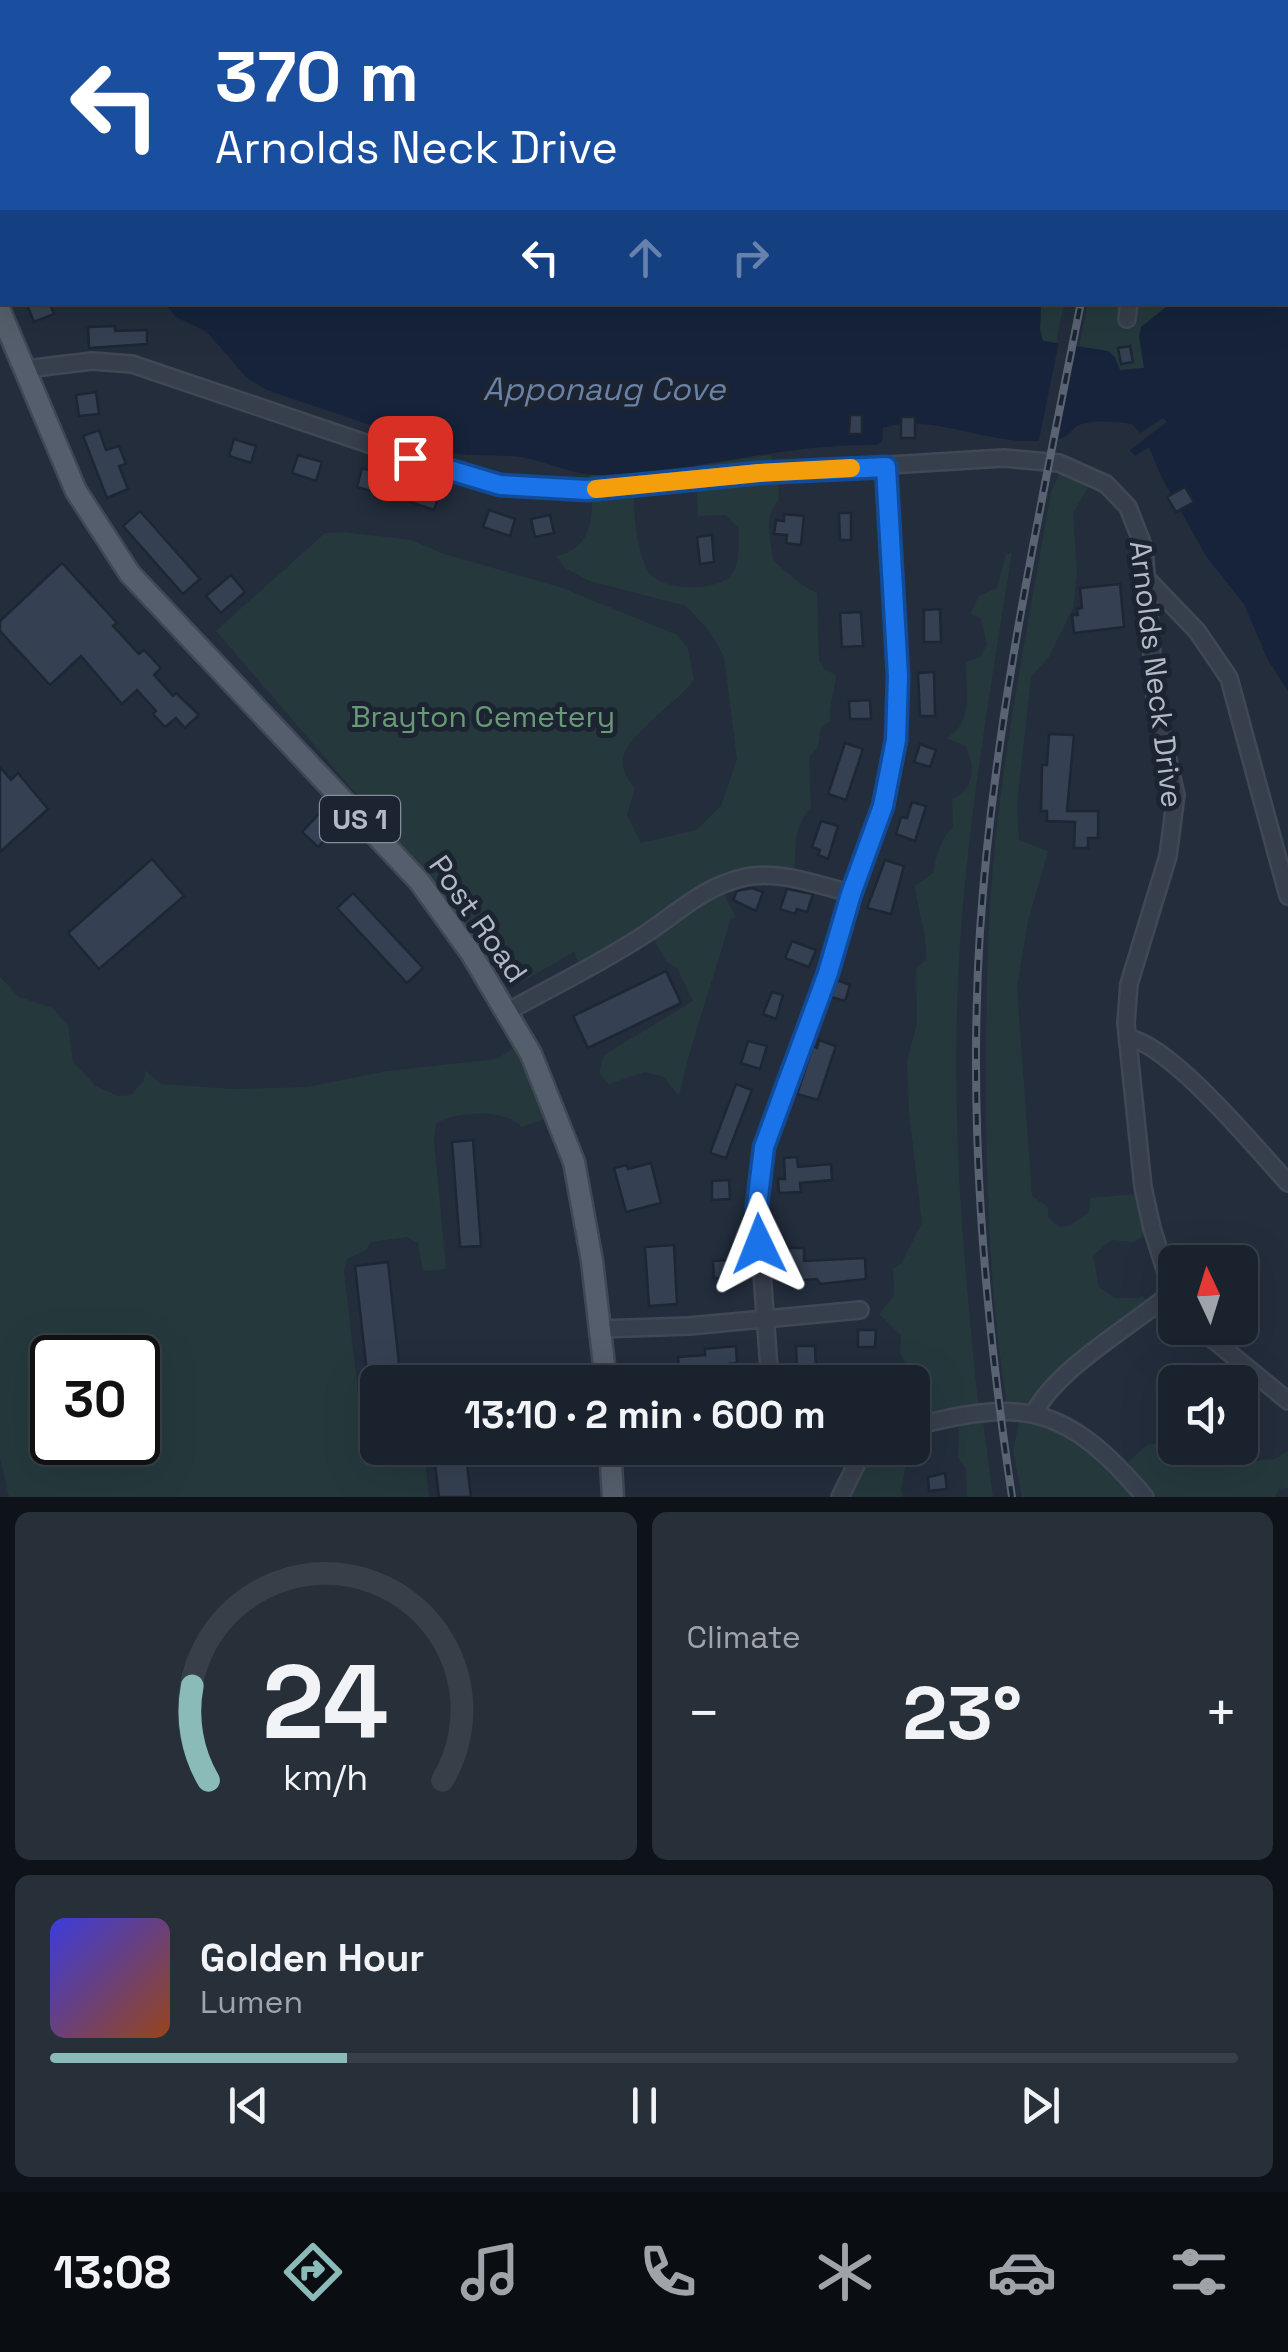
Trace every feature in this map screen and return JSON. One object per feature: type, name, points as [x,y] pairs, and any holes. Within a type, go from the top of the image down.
[{"type":"main road","name":"Post Road","points":[[0,311],[76,491],[130,574],[419,881],[471,953],[531,1054],[574,1162],[592,1261],[604,1365]]},
{"type":"main road","points":[[611,1465],[613,1497]]},
{"type":"street","name":"Arnolds Neck Drive","points":[[26,369],[92,361],[132,364],[457,474],[518,487],[587,490],[759,473],[1015,458],[1058,463],[1106,484],[1128,507],[1144,548],[1156,709],[1174,783],[1175,809],[1168,856],[1129,984],[1126,1023],[1143,1186],[1159,1245]]},
{"type":"street","points":[[768,1365],[757,1205],[764,1147],[828,973],[883,806],[896,740],[898,676],[886,467]]},
{"type":"street","points":[[1146,578],[1197,630],[1229,678],[1288,896]]},
{"type":"street","points":[[506,1012],[633,942],[709,890],[746,877],[780,876],[851,894]]},
{"type":"street","points":[[1129,1038],[1150,1045],[1168,1060],[1215,1103],[1288,1183]]},
{"type":"street","points":[[1034,1413],[1042,1397],[1074,1368],[1158,1308]]},
{"type":"street","points":[[600,1329],[764,1321],[860,1310]]},
{"type":"street","points":[[1221,1345],[1288,1400]]},
{"type":"street","points":[[930,1422],[980,1412],[1034,1413],[1062,1423],[1090,1443],[1145,1497]]},
{"type":"street","points":[[840,1497],[853,1465]]},
{"type":"green space","points":[[1041,305],[1064,305],[1056,343],[1043,341]]},
{"type":"green space","points":[[1088,305],[1169,305],[1144,327],[1145,368],[1120,370],[1095,349],[1056,343],[1079,346]]},
{"type":"green space","name":"Brayton Cemetery","points":[[771,455],[778,471],[779,499],[769,521],[773,560],[817,593],[819,661],[836,675],[830,721],[821,727],[818,747],[809,757],[811,807],[798,831],[795,876],[720,887],[736,917],[730,920],[679,1096],[664,1077],[645,1072],[609,1084],[599,1073],[604,1055],[693,1001],[677,968],[666,961],[650,932],[581,968],[574,952],[513,987],[428,877],[216,631],[325,533],[343,532],[412,540],[444,554],[563,588],[677,635],[688,648],[694,680],[626,750],[623,767],[635,789],[627,815],[641,843],[696,830],[721,806],[737,759],[724,657],[710,632],[686,606],[590,581],[565,568],[555,556],[568,552],[585,536],[591,514],[590,475],[631,473],[637,536],[648,571],[664,583],[676,586],[703,586],[725,580],[737,564],[739,529],[726,515],[698,516],[695,466]]},
{"type":"green space","points":[[1063,467],[1094,477],[1073,513],[1077,573],[1073,608],[1049,657],[1031,677],[1017,804],[1019,840],[1048,851],[1028,921],[1017,988],[1032,1196],[1048,1207],[1048,1217],[1059,1227],[1071,1225],[1089,1212],[1090,1198],[1145,1193],[1155,1231],[1133,1242],[1111,1240],[1093,1256],[1099,1287],[1115,1298],[1142,1295],[1152,1308],[1072,1369],[1036,1412],[1122,1467],[1147,1445],[1158,1443],[1158,1465],[1258,1465],[1258,1461],[1274,1459],[1288,1451],[1288,1488],[1279,1489],[1274,1497],[1022,1497],[1013,1450],[1021,1413],[1008,1410],[991,1259],[986,1108],[988,956],[998,819],[1051,492]]},
{"type":"green space","points":[[1012,552],[977,780],[957,1010],[961,1210],[979,1411],[993,1497],[967,1497],[966,1469],[958,1457],[955,1416],[930,1423],[930,1365],[900,1365],[905,1362],[900,1352],[901,1335],[879,1314],[894,1296],[893,1269],[901,1264],[922,1223],[907,1062],[917,1023],[916,969],[926,960],[915,886],[933,873],[945,836],[953,826],[952,799],[965,790],[971,777],[966,746],[946,738],[955,732],[965,715],[966,662],[980,657],[987,645],[981,618],[970,614],[979,596],[997,588],[1006,555]]},
{"type":"green space","points":[[0,977],[19,997],[52,1008],[68,1025],[73,1062],[96,1086],[118,1096],[131,1095],[144,1080],[145,1070],[161,1084],[234,1089],[307,1087],[387,1071],[497,1059],[524,1041],[553,1116],[522,1127],[493,1114],[455,1116],[436,1124],[434,1140],[446,1269],[423,1271],[418,1243],[407,1237],[371,1242],[366,1250],[347,1259],[344,1271],[360,1403],[360,1465],[426,1465],[429,1497],[9,1497],[0,1458]]},
{"type":"green space","points":[[856,1465],[906,1465],[903,1497],[841,1497]]},
{"type":"water","name":"Apponaug Cove","points":[[167,305],[1041,305],[1043,341],[1108,351],[1120,370],[1144,368],[1141,327],[1168,305],[1288,305],[1288,691],[1268,660],[1244,604],[1206,556],[1149,447],[1135,456],[1130,450],[1167,422],[1163,418],[1140,433],[1132,424],[1097,422],[1077,426],[1062,438],[1042,441],[899,424],[883,428],[882,442],[877,445],[808,448],[672,469],[592,475],[521,457],[453,453],[267,390],[247,378],[207,332],[176,317]]},
{"type":"pier","points":[[1059,341],[1077,345],[1057,444],[1038,445]]},
{"type":"building","points":[[27,305],[50,305],[54,314],[34,322]]},
{"type":"building","points":[[115,326],[115,331],[147,330],[147,344],[89,348],[88,327]]},
{"type":"building","points":[[1130,346],[1133,362],[1121,364],[1118,348]]},
{"type":"building","points":[[96,392],[99,414],[79,416],[76,395]]},
{"type":"building","points":[[850,415],[862,415],[862,434],[849,434]]},
{"type":"building","points":[[901,417],[915,417],[915,438],[901,438]]},
{"type":"building","points":[[99,430],[106,450],[119,446],[126,464],[119,466],[128,489],[107,498],[83,436]]},
{"type":"building","points":[[234,439],[256,446],[251,463],[229,456]]},
{"type":"building","points":[[298,455],[322,462],[316,481],[292,473]]},
{"type":"building","points":[[362,468],[386,475],[381,494],[357,487]]},
{"type":"building","points":[[416,485],[440,492],[434,510],[410,502]]},
{"type":"building","points":[[1185,487],[1194,502],[1176,512],[1167,497]]},
{"type":"building","points":[[489,510],[515,519],[510,536],[483,527]]},
{"type":"building","points":[[140,511],[200,579],[183,594],[123,526]]},
{"type":"building","points":[[839,513],[851,513],[851,540],[840,540]]},
{"type":"building","points":[[784,514],[804,516],[801,545],[786,543],[787,535],[774,534],[776,520],[784,521]]},
{"type":"building","points":[[550,515],[554,533],[535,537],[531,519]]},
{"type":"building","points":[[712,535],[714,562],[700,564],[697,537]]},
{"type":"building","points":[[62,563],[117,623],[113,626],[139,654],[144,650],[161,668],[154,675],[173,696],[176,693],[199,715],[185,728],[176,718],[165,727],[137,690],[122,704],[81,656],[50,685],[0,631],[0,621]]},
{"type":"building","points":[[231,575],[245,592],[221,613],[206,596]]},
{"type":"building","points":[[1120,584],[1124,627],[1074,633],[1072,615],[1078,615],[1077,609],[1082,608],[1080,588]]},
{"type":"building","points":[[940,609],[941,642],[924,642],[924,610]]},
{"type":"building","points":[[861,612],[863,646],[842,647],[840,613]]},
{"type":"building","points":[[934,672],[935,716],[920,716],[918,673]]},
{"type":"building","points":[[870,700],[871,719],[850,719],[849,701]]},
{"type":"building","points":[[1049,734],[1074,735],[1067,811],[1098,811],[1098,838],[1088,838],[1088,848],[1074,848],[1075,822],[1047,821],[1047,811],[1041,811],[1042,765],[1047,765]]},
{"type":"building","points":[[845,743],[863,749],[846,800],[828,794]]},
{"type":"building","points":[[920,744],[936,750],[930,767],[914,762]]},
{"type":"building","points":[[0,767],[11,780],[18,773],[48,809],[0,852]]},
{"type":"building","points":[[912,802],[926,806],[915,841],[896,834],[901,817],[907,818]]},
{"type":"building","points":[[319,814],[335,830],[318,847],[302,832]]},
{"type":"building","points":[[821,821],[838,826],[828,859],[812,847]]},
{"type":"building","points":[[152,859],[184,896],[99,969],[68,933]]},
{"type":"building","points":[[885,860],[904,866],[891,914],[867,908]]},
{"type":"building","points":[[752,888],[763,892],[756,911],[733,900],[737,891]]},
{"type":"building","points":[[787,889],[813,894],[807,912],[797,909],[795,914],[780,909]]},
{"type":"building","points":[[353,893],[423,968],[407,983],[337,908]]},
{"type":"building","points":[[792,941],[816,950],[809,967],[785,958]]},
{"type":"building","points":[[666,971],[681,1003],[588,1048],[573,1016]]},
{"type":"building","points":[[837,980],[850,985],[845,1001],[831,997]]},
{"type":"building","points":[[772,992],[783,995],[776,1019],[763,1014]]},
{"type":"building","points":[[819,1040],[836,1046],[818,1100],[797,1094],[813,1046],[817,1048]]},
{"type":"building","points":[[748,1041],[767,1046],[760,1069],[741,1063]]},
{"type":"building","points":[[736,1084],[752,1090],[726,1158],[710,1153]]},
{"type":"building","points":[[473,1140],[481,1246],[460,1247],[452,1142]]},
{"type":"building","points":[[797,1157],[798,1167],[831,1164],[832,1180],[800,1183],[801,1192],[779,1193],[778,1179],[785,1179],[784,1158]]},
{"type":"building","points":[[651,1163],[661,1203],[626,1212],[614,1168]]},
{"type":"building","points":[[729,1180],[730,1199],[712,1200],[712,1181]]},
{"type":"building","points":[[674,1245],[677,1304],[649,1306],[645,1247]]},
{"type":"building","points":[[789,1248],[804,1248],[804,1261],[865,1258],[866,1279],[820,1284],[817,1279],[779,1282],[778,1263],[789,1263]]},
{"type":"building","points":[[732,1260],[733,1278],[714,1278],[713,1261]]},
{"type":"building","points":[[388,1262],[399,1365],[366,1365],[355,1266]]},
{"type":"building","points":[[858,1330],[876,1330],[875,1347],[858,1347]]},
{"type":"building","points":[[736,1346],[737,1363],[679,1365],[678,1357],[705,1355],[705,1349]]},
{"type":"building","points":[[796,1346],[815,1346],[816,1365],[797,1365]]},
{"type":"building","points":[[435,1465],[467,1465],[471,1497],[439,1497]]},
{"type":"building","points":[[945,1473],[947,1489],[929,1491],[928,1477]]},
{"type":"railway","points":[[1012,1497],[986,1285],[977,1144],[980,931],[1007,694],[1080,305]]},
{"type":"slow traffic","points":[[596,489],[851,468]]},
{"type":"route","points":[[410,458],[500,485],[587,490],[759,473],[886,467],[898,676],[896,740],[883,806],[828,973],[764,1147],[757,1205],[759,1244]]}]
